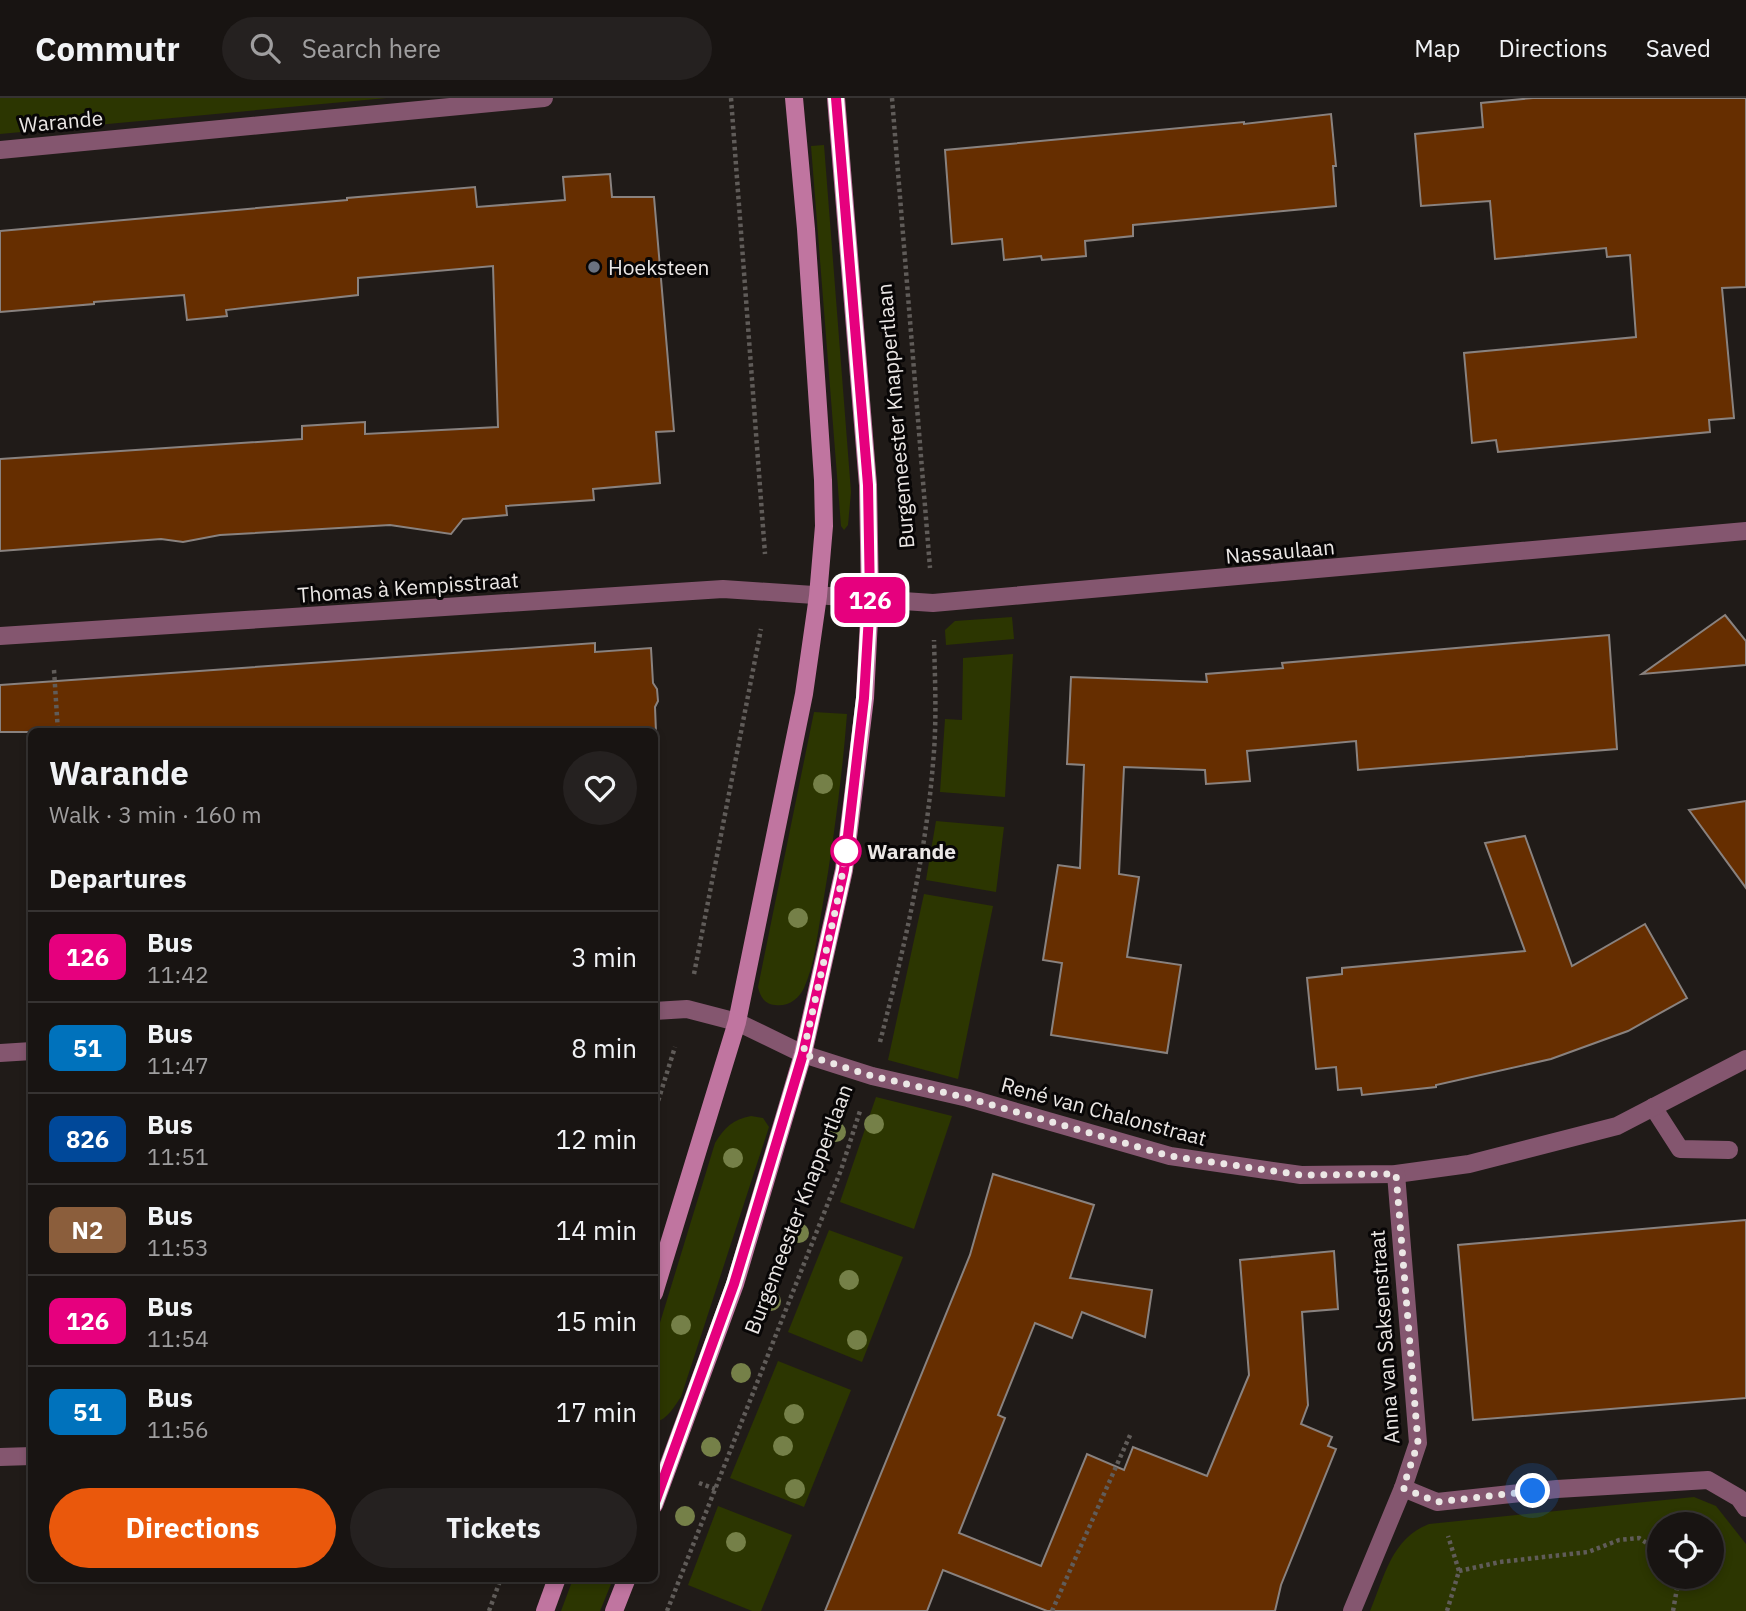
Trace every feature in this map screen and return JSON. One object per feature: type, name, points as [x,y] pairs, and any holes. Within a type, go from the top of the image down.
[{"type":"main road","points":[[658,1280],[737,1022],[804,694],[818,596],[824,526],[823,480],[794,98]]},
{"type":"main road","name":"Burgemeester Knappertlaan","points":[[661,1469],[734,1284],[803,1054],[844,870],[864,698],[870,599],[868,485],[836,98]]},
{"type":"main road","points":[[545,1611],[556,1582]]},
{"type":"main road","points":[[614,1611],[625,1582]]},
{"type":"street","name":"Warande","points":[[0,150],[544,98]]},
{"type":"street","name":"Nassaulaan","points":[[818,596],[933,603],[1746,531]]},
{"type":"street","name":"Thomas à Kempisstraat","points":[[0,636],[723,589],[818,596]]},
{"type":"street","name":"René van Chalonstraat","points":[[658,1011],[687,1009],[737,1022],[803,1054],[872,1076],[968,1098],[1170,1156],[1301,1175],[1396,1174],[1469,1164],[1617,1126],[1746,1059]]},
{"type":"street","points":[[0,1053],[28,1051]]},
{"type":"street","points":[[1653,1107],[1680,1149],[1730,1150]]},
{"type":"street","name":"Anna van Saksenstraat","points":[[1352,1611],[1403,1488],[1418,1443],[1396,1174]]},
{"type":"street","points":[[0,1457],[28,1455]]},
{"type":"street","points":[[1403,1488],[1437,1502],[1557,1489],[1708,1480],[1739,1498],[1746,1508]]},
{"type":"path","name":"Burgemeester Knappertlaan","points":[[667,1611],[841,1170],[872,1076],[892,996],[925,828],[933,763],[935,712],[933,603],[892,98]]},
{"type":"path","points":[[51,633],[58,728]]},
{"type":"path","points":[[1052,1611],[1131,1433]]},
{"type":"path","points":[[1437,1502],[1459,1571],[1447,1611]]},
{"type":"path","points":[[1459,1571],[1500,1562],[1588,1552],[1619,1540],[1639,1538],[1647,1543]]},
{"type":"path","points":[[489,1611],[500,1582]]},
{"type":"path","points":[[1673,1611],[1677,1589]]},
{"type":"green space","points":[[0,98],[387,98],[0,134]]},
{"type":"green space","points":[[824,145],[851,492],[848,525],[844,530],[841,526],[811,146]]},
{"type":"green space","points":[[1012,617],[1014,639],[946,645],[945,630],[955,621]]},
{"type":"green space","points":[[1013,654],[1005,797],[940,792],[945,719],[962,720],[963,658]]},
{"type":"green space","points":[[814,712],[847,714],[837,812],[808,979],[796,999],[784,1005],[775,1005],[763,999],[758,987]]},
{"type":"green space","points":[[936,821],[1004,827],[996,892],[926,880]]},
{"type":"green space","points":[[924,894],[993,906],[958,1079],[888,1060]]},
{"type":"green space","points":[[876,1097],[952,1116],[914,1229],[840,1202]]},
{"type":"green space","points":[[751,1116],[763,1118],[769,1127],[681,1397],[667,1416],[658,1421],[658,1329],[715,1143],[730,1125]]},
{"type":"green space","points":[[829,1230],[903,1257],[862,1362],[788,1332]]},
{"type":"green space","points":[[778,1361],[851,1390],[804,1507],[730,1478]]},
{"type":"green space","points":[[1694,1497],[1716,1506],[1721,1512],[1647,1512],[1647,1589],[1724,1589],[1724,1516],[1746,1544],[1746,1611],[1370,1611],[1391,1560],[1406,1539],[1429,1524]]},
{"type":"green space","points":[[718,1506],[792,1535],[761,1611],[752,1611],[688,1585]]},
{"type":"green space","points":[[572,1582],[612,1582],[600,1611],[561,1611]]},
{"type":"building","points":[[1533,98],[1746,98],[1746,287],[1722,288],[1734,418],[1709,420],[1710,432],[1498,452],[1496,440],[1472,443],[1464,353],[1636,337],[1630,255],[1607,257],[1606,248],[1495,259],[1490,201],[1421,206],[1415,134],[1483,127],[1481,103]]},
{"type":"building","points":[[1331,114],[1336,166],[1333,166],[1336,206],[1133,225],[1133,236],[1085,241],[1086,256],[1042,260],[1041,256],[1004,260],[1002,239],[952,244],[945,150]]},
{"type":"building","points":[[610,174],[612,197],[654,197],[674,431],[656,432],[660,483],[593,489],[594,500],[506,506],[507,515],[463,519],[451,534],[390,525],[220,535],[183,542],[161,539],[0,551],[0,459],[302,439],[302,426],[365,422],[365,434],[498,427],[493,266],[358,278],[358,295],[226,310],[227,316],[187,320],[184,295],[0,312],[0,231],[475,187],[477,207],[565,200],[563,177]]},
{"type":"building","points":[[1725,615],[1746,641],[1746,665],[1642,674]]},
{"type":"building","points":[[1609,635],[1617,749],[1358,770],[1356,741],[1247,751],[1250,781],[1206,784],[1205,770],[1124,767],[1119,874],[1139,877],[1127,957],[1181,965],[1167,1053],[1051,1035],[1062,963],[1043,960],[1058,865],[1080,868],[1084,765],[1067,764],[1071,677],[1207,682],[1206,674],[1283,668],[1282,663]]},
{"type":"building","points":[[595,643],[595,652],[651,648],[653,683],[657,689],[658,701],[655,707],[656,728],[28,728],[28,732],[0,732],[0,685]]},
{"type":"building","points":[[1746,801],[1746,888],[1689,810]]},
{"type":"building","points":[[1525,836],[1572,966],[1645,924],[1687,998],[1628,1031],[1551,1059],[1436,1087],[1362,1095],[1361,1088],[1338,1090],[1336,1067],[1316,1069],[1307,978],[1342,974],[1342,968],[1525,951],[1485,843]]},
{"type":"building","points":[[993,1174],[1094,1205],[1070,1278],[1152,1290],[1145,1337],[1082,1312],[1072,1338],[1035,1323],[998,1415],[1005,1418],[959,1533],[1041,1566],[1087,1454],[1124,1470],[1133,1447],[1207,1476],[1249,1375],[1240,1260],[1334,1251],[1338,1309],[1302,1312],[1308,1405],[1301,1424],[1332,1437],[1328,1446],[1336,1449],[1281,1585],[1275,1611],[1047,1611],[943,1570],[927,1611],[825,1611],[970,1255]]},
{"type":"building","points":[[1746,1220],[1746,1398],[1473,1420],[1458,1245]]},
{"type":"bus line","name":"126","points":[[658,1494],[734,1284],[803,1054],[844,870],[864,698],[870,599],[868,485],[836,98]]},
{"type":"place","name":"Hoeksteen","points":[[594,267]]},
{"type":"place","name":"Warande","points":[[846,851]]},
{"type":"route","points":[[846,851],[847,845],[839,894],[803,1054],[872,1076],[968,1098],[1170,1156],[1301,1175],[1396,1174],[1418,1443],[1403,1488],[1437,1502],[1533,1491]]}]
